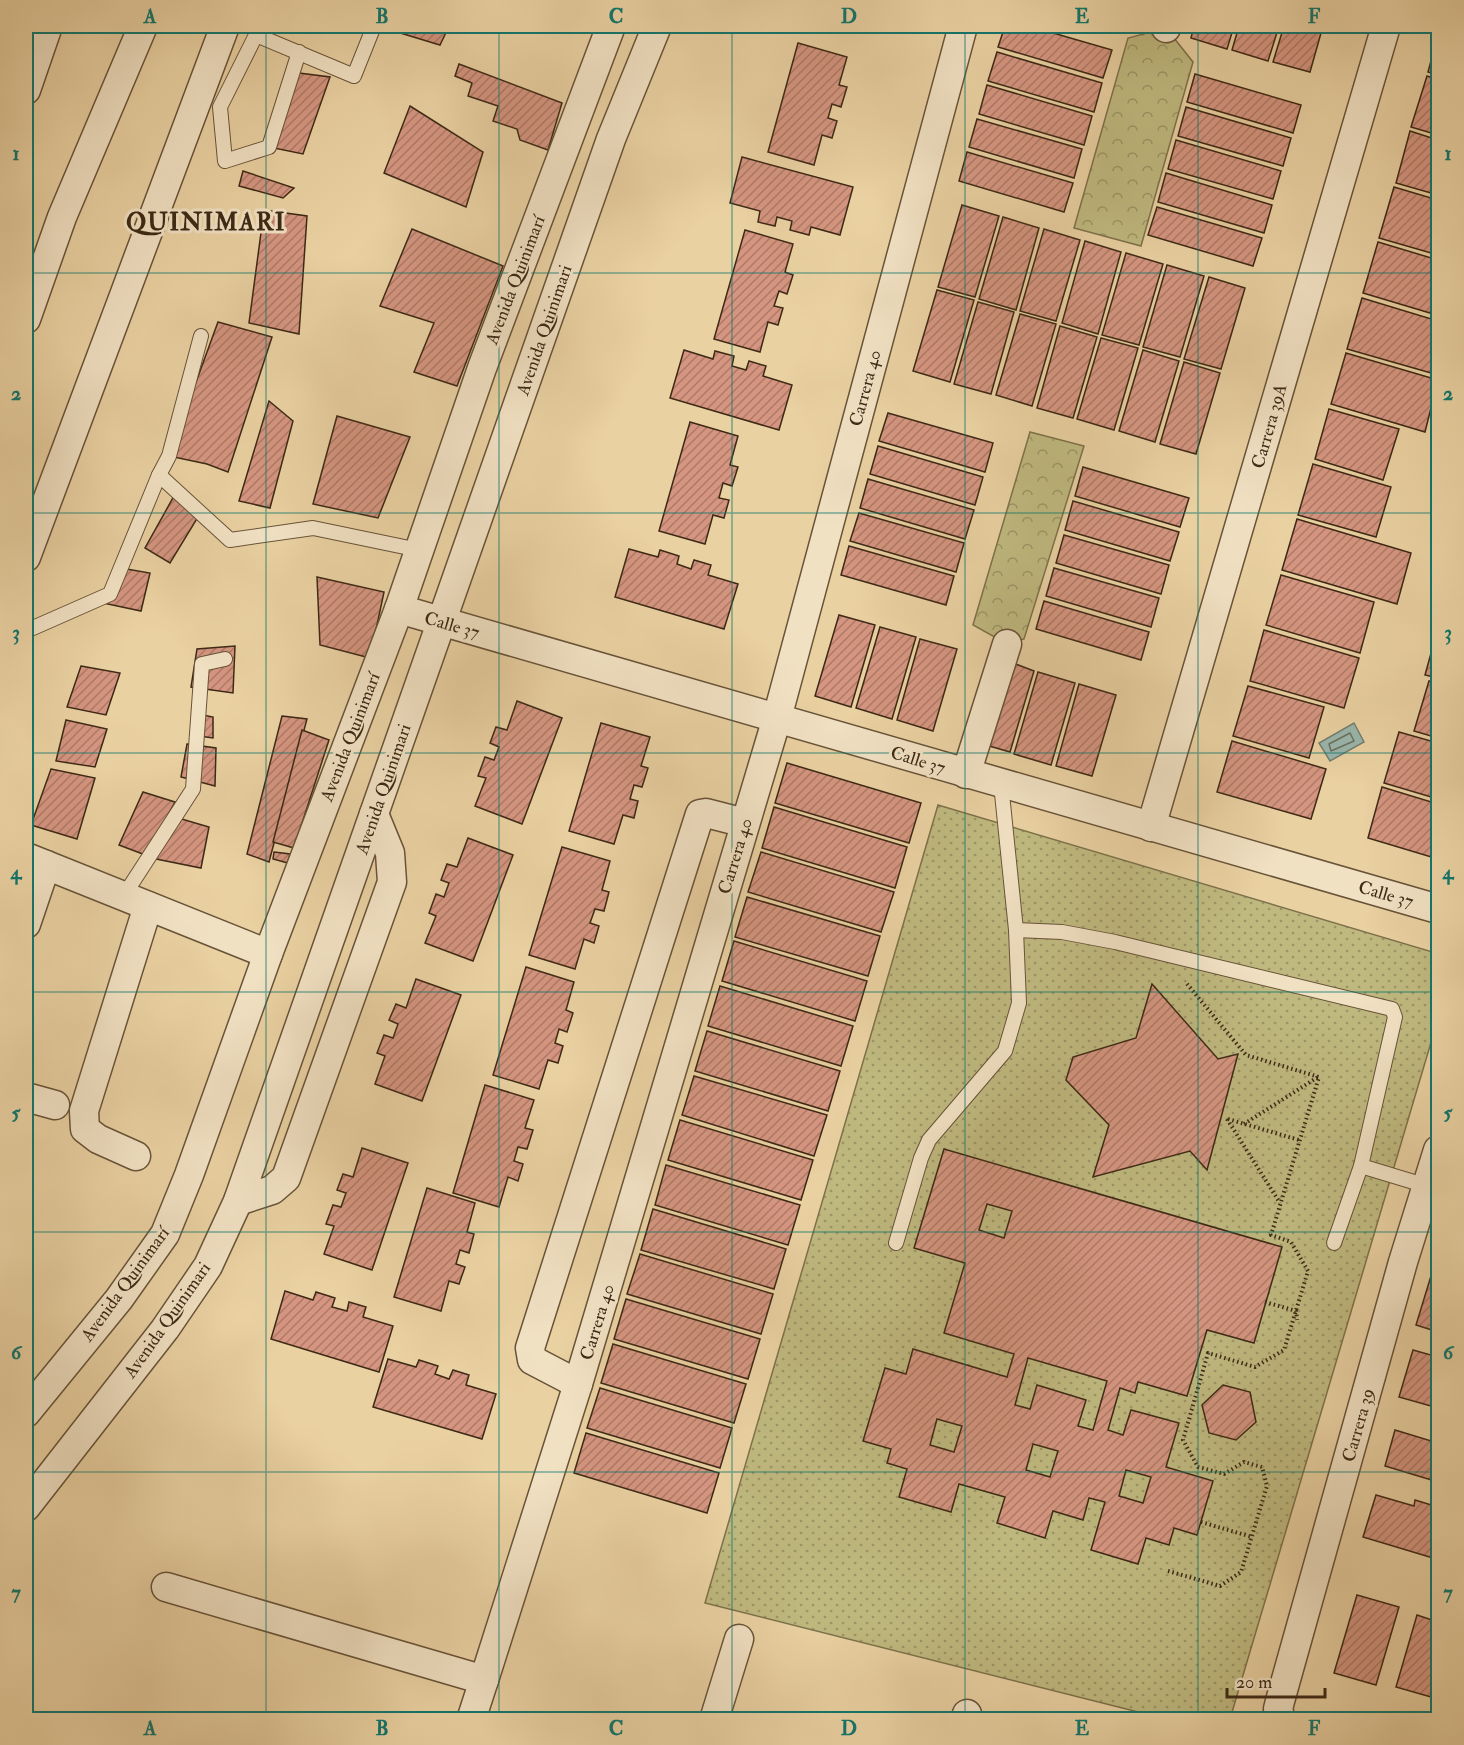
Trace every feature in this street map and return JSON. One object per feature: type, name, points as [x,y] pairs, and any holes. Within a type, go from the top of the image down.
[{"type":"street","points":[[26,90],[48,26]]},
{"type":"street","points":[[26,319],[62,217],[143,26]]},
{"type":"street","points":[[26,557],[225,26]]},
{"type":"street","name":"Avenida Quinimarí","points":[[26,1413],[119,1299],[165,1234],[399,609],[482,368],[611,26]]},
{"type":"street","name":"Avenida Quinimari","points":[[26,1507],[165,1329],[208,1266],[238,1201],[611,139],[657,26]]},
{"type":"street","name":"Carrera 40","points":[[471,1719],[578,1384],[777,718],[963,26]]},
{"type":"street","name":"Carrera 39A","points":[[1151,827],[1386,26]]},
{"type":"street","name":"Calle 37","points":[[399,609],[1438,909]]},
{"type":"street","points":[[966,774],[1007,644]]},
{"type":"street","points":[[578,1384],[532,1360],[530,1348],[700,814],[706,813],[745,823]]},
{"type":"street","points":[[238,1201],[272,1190],[286,1178],[392,882],[390,853],[374,814]]},
{"type":"street","points":[[26,924],[36,861],[268,954]]},
{"type":"street","points":[[136,902],[84,1111],[85,1129],[98,1139],[136,1156]]},
{"type":"street","points":[[26,1097],[55,1104]]},
{"type":"street","name":"Carrera 39","points":[[1281,1710],[1400,1274],[1438,1150]]},
{"type":"street","points":[[166,1587],[484,1680]]},
{"type":"street","points":[[714,1719],[739,1639]]},
{"type":"lane","points":[[299,51],[269,147],[225,161],[220,107],[258,30],[354,76],[374,26]]},
{"type":"lane","points":[[26,631],[110,594],[169,456],[201,336]]},
{"type":"lane","points":[[159,475],[230,540],[313,528],[419,550]]},
{"type":"lane","points":[[136,902],[193,789],[202,664],[225,659]]},
{"type":"lane","points":[[896,1243],[921,1158],[929,1140],[1005,1052],[1019,1003],[1016,930],[1001,784]]},
{"type":"lane","points":[[1016,930],[1062,932],[1115,942],[1392,1009],[1395,1017],[1361,1166],[1334,1243]]},
{"type":"lane","points":[[1361,1166],[1427,1186]]},
{"type":"path","points":[[1180,976],[1246,1055],[1319,1077]]},
{"type":"path","points":[[1244,1124],[1319,1077]]},
{"type":"path","points":[[1168,1571],[1220,1586],[1241,1572],[1252,1537],[1267,1486],[1262,1467],[1244,1462],[1224,1474],[1198,1467],[1183,1440],[1208,1353],[1255,1367],[1284,1350],[1308,1271],[1291,1242],[1270,1235],[1319,1077]]},
{"type":"path","points":[[1280,1203],[1227,1119],[1299,1140]]},
{"type":"path","points":[[1265,1302],[1296,1311]]},
{"type":"path","points":[[1296,1311],[1297,1320]]},
{"type":"path","points":[[1201,1522],[1252,1537]]},
{"type":"green space","points":[[1166,28],[1193,62],[1141,246],[1074,228],[1128,38]]},
{"type":"green space","points":[[1030,432],[1084,446],[1024,639],[1007,644],[973,625]]},
{"type":"green space","points":[[938,805],[1436,953],[1438,959],[1438,1019],[1230,1719],[1166,1719],[705,1603]]},
{"type":"water","points":[[1354,723],[1364,742],[1330,761],[1319,743]]},
{"type":"building","points":[[388,26],[449,26],[440,45],[387,29]]},
{"type":"building","points":[[1005,26],[1029,26],[1112,50],[1103,78],[998,47]]},
{"type":"building","points":[[1194,26],[1234,26],[1227,49],[1191,38]]},
{"type":"building","points":[[1239,26],[1279,26],[1268,61],[1232,50]]},
{"type":"building","points":[[1284,26],[1323,26],[1310,72],[1273,62]]},
{"type":"building","points":[[1438,35],[1438,75],[1428,72]]},
{"type":"building","points":[[798,43],[847,57],[839,85],[847,87],[841,107],[832,104],[828,118],[837,121],[832,138],[822,135],[814,165],[768,152]]},
{"type":"building","points":[[997,52],[1102,83],[1094,112],[988,81]]},
{"type":"building","points":[[459,64],[562,103],[548,150],[520,140],[517,129],[493,121],[498,106],[468,96],[472,83],[455,76]]},
{"type":"building","points":[[299,73],[330,77],[303,154],[269,147]]},
{"type":"building","points":[[1195,74],[1301,105],[1293,133],[1187,102]]},
{"type":"building","points":[[1427,76],[1438,80],[1438,135],[1411,127]]},
{"type":"building","points":[[987,85],[1092,116],[1084,145],[979,114]]},
{"type":"building","points":[[410,106],[483,152],[466,207],[384,173]]},
{"type":"building","points":[[1186,107],[1291,138],[1283,166],[1178,136]]},
{"type":"building","points":[[977,119],[1082,149],[1074,178],[969,147]]},
{"type":"building","points":[[1410,131],[1438,140],[1438,195],[1396,183]]},
{"type":"building","points":[[1176,140],[1281,171],[1273,199],[1168,169]]},
{"type":"building","points":[[967,152],[1073,183],[1064,212],[959,181]]},
{"type":"building","points":[[742,157],[853,187],[840,235],[811,227],[809,235],[790,230],[792,221],[777,217],[775,226],[758,222],[760,211],[730,203]]},
{"type":"building","points":[[243,171],[294,188],[283,198],[239,186]]},
{"type":"building","points":[[1166,173],[1272,205],[1264,233],[1158,202]]},
{"type":"building","points":[[1394,187],[1438,200],[1438,255],[1379,238]]},
{"type":"building","points":[[962,205],[999,216],[975,297],[938,287]]},
{"type":"building","points":[[1157,207],[1262,238],[1253,266],[1148,235]]},
{"type":"building","points":[[264,210],[307,216],[299,334],[249,323]]},
{"type":"building","points":[[1003,217],[1039,228],[1016,310],[979,299]]},
{"type":"building","points":[[412,229],[503,266],[457,386],[414,372],[434,323],[380,306]]},
{"type":"building","points":[[1044,229],[1080,240],[1056,321],[1020,311]]},
{"type":"building","points":[[745,230],[793,244],[785,272],[793,275],[787,294],[779,291],[774,306],[783,308],[778,325],[768,322],[760,352],[714,339]]},
{"type":"building","points":[[1085,241],[1121,252],[1098,334],[1062,323]]},
{"type":"building","points":[[1378,242],[1438,260],[1438,283],[1430,313],[1363,293]]},
{"type":"building","points":[[1126,253],[1163,264],[1139,345],[1102,335]]},
{"type":"building","points":[[1167,265],[1204,276],[1180,357],[1143,347]]},
{"type":"building","points":[[1209,277],[1245,288],[1221,369],[1184,359]]},
{"type":"building","points":[[937,290],[974,300],[950,382],[913,371]]},
{"type":"building","points":[[1362,298],[1438,321],[1438,375],[1347,349]]},
{"type":"building","points":[[978,302],[1014,312],[991,394],[954,384]]},
{"type":"building","points":[[1020,314],[1056,324],[1032,406],[996,395]]},
{"type":"building","points":[[218,322],[272,337],[228,472],[207,464],[169,456]]},
{"type":"building","points":[[1060,326],[1097,337],[1073,418],[1037,408]]},
{"type":"building","points":[[1101,338],[1138,348],[1114,430],[1077,419]]},
{"type":"building","points":[[684,350],[713,359],[715,351],[734,356],[732,366],[746,370],[749,361],[766,366],[763,376],[792,385],[779,430],[670,398]]},
{"type":"building","points":[[1143,350],[1179,361],[1155,442],[1119,431]]},
{"type":"building","points":[[1346,353],[1438,380],[1425,432],[1331,404]]},
{"type":"building","points":[[1184,362],[1220,373],[1196,454],[1160,444]]},
{"type":"building","points":[[269,401],[293,421],[270,508],[239,501]]},
{"type":"building","points":[[1329,409],[1399,429],[1383,480],[1315,459]]},
{"type":"building","points":[[888,413],[993,443],[985,472],[879,441]]},
{"type":"building","points":[[337,416],[410,437],[378,518],[313,504]]},
{"type":"building","points":[[690,422],[738,436],[730,465],[738,467],[732,486],[723,483],[719,498],[729,500],[724,518],[713,515],[705,544],[659,531]]},
{"type":"building","points":[[878,446],[983,477],[975,505],[870,474]]},
{"type":"building","points":[[1313,464],[1391,487],[1376,537],[1298,515]]},
{"type":"building","points":[[1083,467],[1189,498],[1180,527],[1075,496]]},
{"type":"building","points":[[868,479],[974,510],[965,539],[860,508]]},
{"type":"building","points":[[174,496],[198,517],[170,563],[145,548]]},
{"type":"building","points":[[1073,501],[1179,532],[1170,561],[1065,530]]},
{"type":"building","points":[[859,513],[964,543],[956,572],[850,541]]},
{"type":"building","points":[[1297,519],[1411,553],[1397,604],[1282,570]]},
{"type":"building","points":[[1064,535],[1169,565],[1161,594],[1056,563]]},
{"type":"building","points":[[849,546],[954,576],[946,605],[841,575]]},
{"type":"building","points":[[629,549],[658,557],[660,550],[679,556],[677,564],[691,569],[694,560],[711,565],[708,575],[738,584],[724,629],[615,597]]},
{"type":"building","points":[[115,567],[150,573],[141,611],[103,603]]},
{"type":"building","points":[[1054,568],[1159,598],[1151,627],[1046,596]]},
{"type":"building","points":[[1281,575],[1374,602],[1360,653],[1266,625]]},
{"type":"building","points":[[317,577],[384,592],[370,658],[320,645]]},
{"type":"building","points":[[1044,601],[1149,632],[1141,660],[1036,629]]},
{"type":"building","points":[[839,615],[875,625],[851,707],[815,696]]},
{"type":"building","points":[[880,627],[916,637],[892,719],[856,708]]},
{"type":"building","points":[[1438,628],[1438,678],[1425,675]]},
{"type":"building","points":[[1264,630],[1359,658],[1344,708],[1250,681]]},
{"type":"building","points":[[920,639],[957,649],[933,731],[897,720]]},
{"type":"building","points":[[235,646],[233,693],[191,687],[197,649]]},
{"type":"building","points":[[1005,660],[1034,671],[1010,752],[979,743]]},
{"type":"building","points":[[81,666],[120,673],[106,715],[67,707]]},
{"type":"building","points":[[1038,672],[1075,683],[1051,765],[1014,754]]},
{"type":"building","points":[[1429,681],[1438,683],[1438,738],[1414,731]]},
{"type":"building","points":[[1079,684],[1116,695],[1092,776],[1056,766]]},
{"type":"building","points":[[1248,686],[1324,707],[1309,758],[1233,736]]},
{"type":"building","points":[[517,701],[562,718],[522,824],[475,806],[486,778],[478,776],[485,757],[494,760],[499,747],[490,743],[496,727],[507,730]]},
{"type":"building","points":[[193,713],[213,717],[213,738],[192,735]]},
{"type":"building","points":[[282,716],[307,719],[269,862],[247,854]]},
{"type":"building","points":[[66,720],[107,729],[95,767],[56,761]]},
{"type":"building","points":[[601,723],[650,737],[641,766],[648,768],[642,787],[634,785],[630,799],[638,801],[634,818],[623,815],[614,844],[569,831]]},
{"type":"building","points":[[302,730],[329,740],[294,848],[273,842]]},
{"type":"building","points":[[1399,732],[1438,743],[1438,799],[1384,783]]},
{"type":"building","points":[[1232,741],[1326,769],[1311,819],[1217,792]]},
{"type":"building","points":[[187,744],[216,748],[215,786],[181,777]]},
{"type":"building","points":[[787,763],[921,803],[909,843],[775,803]]},
{"type":"building","points":[[51,769],[95,778],[77,839],[31,825]]},
{"type":"building","points":[[1382,787],[1438,804],[1438,859],[1368,838]]},
{"type":"building","points":[[143,792],[175,802],[168,815],[209,827],[201,868],[156,859],[119,845]]},
{"type":"building","points":[[774,807],[907,847],[895,888],[762,848]]},
{"type":"building","points":[[468,838],[513,855],[473,961],[425,943],[436,916],[429,913],[436,894],[444,897],[449,883],[441,880],[447,864],[457,867]]},
{"type":"building","points":[[562,847],[610,861],[602,890],[609,892],[604,911],[595,909],[590,923],[599,926],[594,943],[584,939],[575,969],[529,955]]},
{"type":"building","points":[[274,852],[290,854],[288,863],[273,859]]},
{"type":"building","points":[[761,852],[894,892],[881,932],[748,892]]},
{"type":"building","points":[[747,897],[880,936],[868,976],[735,937]]},
{"type":"building","points":[[734,941],[867,981],[855,1021],[722,981]]},
{"type":"building","points":[[526,967],[574,982],[566,1010],[573,1013],[567,1032],[559,1029],[555,1043],[563,1046],[558,1063],[548,1060],[539,1089],[493,1075]]},
{"type":"building","points":[[416,979],[461,995],[422,1101],[375,1084],[385,1056],[377,1053],[384,1035],[393,1038],[398,1024],[389,1020],[396,1004],[406,1008]]},
{"type":"building","points":[[1152,984],[1218,1059],[1238,1054],[1207,1170],[1190,1151],[1093,1177],[1109,1125],[1066,1080],[1073,1057],[1136,1038]]},
{"type":"building","points":[[720,986],[853,1026],[841,1066],[708,1026]]},
{"type":"building","points":[[707,1031],[840,1071],[828,1111],[695,1071]]},
{"type":"building","points":[[694,1076],[827,1115],[814,1156],[682,1115]]},
{"type":"building","points":[[485,1085],[534,1100],[525,1128],[533,1130],[527,1149],[518,1147],[514,1161],[523,1164],[518,1181],[508,1177],[499,1207],[453,1193]]},
{"type":"building","points":[[680,1120],[813,1160],[801,1200],[668,1160]]},
{"type":"building","points":[[362,1148],[408,1163],[372,1270],[324,1254],[334,1226],[326,1224],[333,1205],[341,1207],[346,1193],[337,1190],[343,1174],[353,1177]]},
{"type":"building","points":[[944,1149],[1282,1247],[1254,1343],[1207,1330],[1187,1396],[1138,1382],[1135,1393],[1120,1388],[1108,1430],[1123,1435],[1131,1410],[1179,1423],[1166,1467],[1213,1481],[1197,1535],[1174,1528],[1169,1545],[1146,1538],[1138,1564],[1091,1550],[1105,1502],[1089,1498],[1083,1520],[1053,1511],[1045,1538],[997,1523],[1005,1497],[959,1484],[951,1512],[899,1497],[907,1469],[887,1463],[891,1449],[863,1441],[885,1368],[906,1374],[913,1349],[1007,1377],[1014,1354],[944,1333],[965,1263],[914,1248]],"holes":[[[987,1204],[1012,1211],[1004,1238],[979,1230]],[[1028,1358],[1107,1381],[1093,1430],[1078,1426],[1086,1400],[1037,1385],[1030,1409],[1015,1405]],[[937,1419],[962,1426],[954,1452],[930,1445]],[[1033,1444],[1058,1451],[1050,1477],[1026,1470]],[[1126,1470],[1151,1477],[1143,1503],[1119,1496]]]},
{"type":"building","points":[[666,1165],[800,1205],[788,1245],[655,1205]]},
{"type":"building","points":[[427,1188],[475,1203],[467,1232],[474,1234],[469,1253],[460,1250],[456,1264],[465,1267],[459,1284],[449,1281],[441,1311],[394,1297]]},
{"type":"building","points":[[653,1209],[786,1249],[774,1289],[641,1250]]},
{"type":"building","points":[[640,1254],[773,1294],[761,1334],[627,1294]]},
{"type":"building","points":[[1431,1276],[1438,1278],[1438,1332],[1416,1325]]},
{"type":"building","points":[[285,1291],[313,1300],[316,1292],[335,1298],[332,1307],[347,1311],[349,1302],[366,1307],[363,1317],[393,1326],[379,1372],[271,1339]]},
{"type":"building","points":[[626,1299],[760,1339],[748,1379],[614,1339]]},
{"type":"building","points":[[613,1344],[746,1384],[734,1423],[601,1383]]},
{"type":"building","points":[[1413,1350],[1438,1357],[1438,1408],[1399,1397]]},
{"type":"building","points":[[388,1359],[416,1367],[419,1360],[438,1366],[435,1374],[449,1379],[453,1370],[469,1375],[466,1385],[496,1394],[482,1439],[373,1407]]},
{"type":"building","points":[[1223,1385],[1250,1392],[1256,1422],[1236,1440],[1209,1433],[1202,1405]]},
{"type":"building","points":[[600,1388],[732,1428],[720,1468],[587,1428]]},
{"type":"building","points":[[1395,1430],[1438,1443],[1438,1482],[1385,1466]]},
{"type":"building","points":[[586,1433],[719,1473],[707,1513],[574,1473]]},
{"type":"building","points":[[1376,1495],[1414,1506],[1415,1500],[1438,1507],[1438,1539],[1433,1558],[1363,1537]]},
{"type":"building","points":[[1357,1595],[1399,1607],[1376,1685],[1334,1673]]},
{"type":"building","points":[[1417,1615],[1438,1622],[1438,1699],[1396,1687]]},
{"type":"district","name":"QUINIMARI","points":[[206,222]]}]
